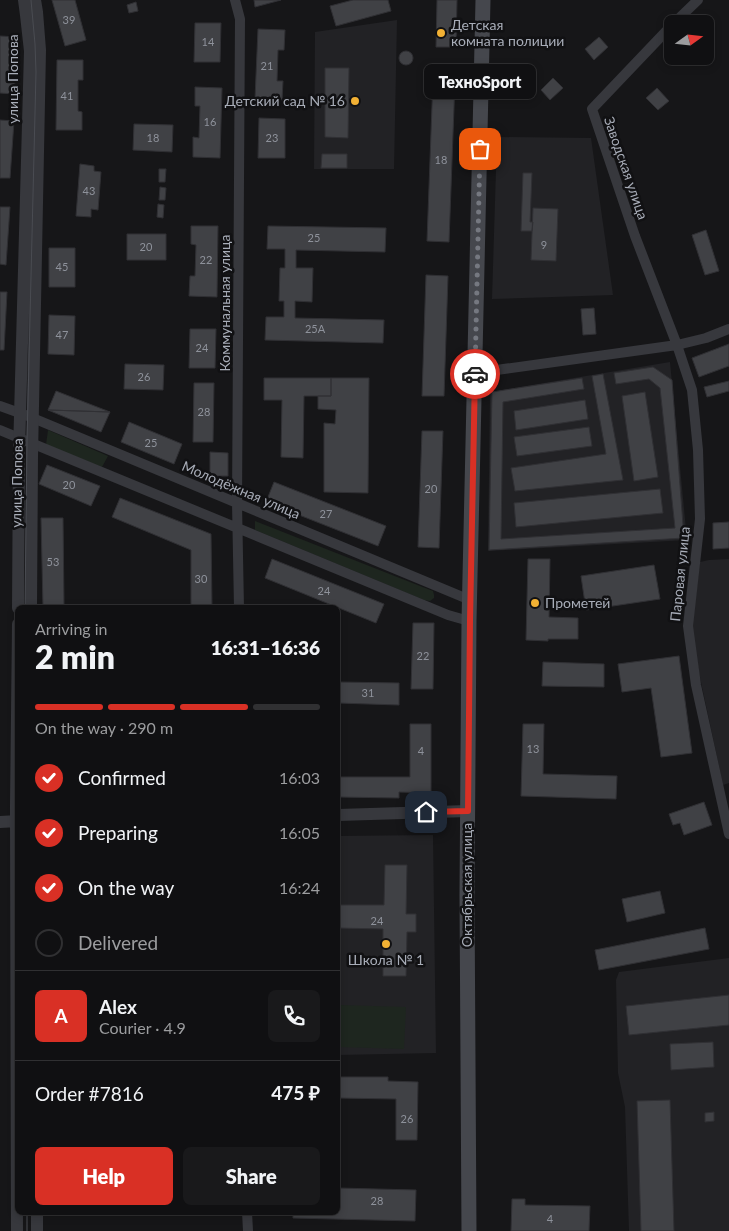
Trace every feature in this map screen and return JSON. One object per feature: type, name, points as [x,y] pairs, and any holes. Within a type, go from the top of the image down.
[{"type":"main road","name":"Октябрьская улица","points":[[468,1231],[470,600],[484,0]]},
{"type":"street","name":"улица Попова","points":[[18,605],[20,414],[30,51],[24,0]]},
{"type":"street","name":"улица Попова","points":[[31,605],[40,50],[35,0]]},
{"type":"street","name":"Коммунальная улица","points":[[235,0],[240,19],[237,503],[239,605]]},
{"type":"street","name":"Заводская улица","points":[[682,15],[698,0]]},
{"type":"street","name":"Заводская улица","points":[[664,33],[592,109],[635,236],[677,345]]},
{"type":"street","points":[[475,374],[677,345],[706,338],[729,329]]},
{"type":"street","name":"Паровая улица","points":[[677,345],[692,390],[698,450],[700,519],[688,626],[696,686],[729,834]]},
{"type":"street","name":"Молодёжная улица","points":[[0,406],[470,600]]},
{"type":"street","points":[[0,430],[448,615],[470,621]]},
{"type":"street","points":[[340,815],[468,811]]},
{"type":"street","points":[[0,822],[15,821]]},
{"type":"street","points":[[17,1215],[17,1231]]},
{"type":"street","points":[[37,1215],[37,1231]]},
{"type":"street","points":[[247,1215],[248,1231]]},
{"type":"shaded area","name":"Детский сад № 16","points":[[397,20],[394,169],[314,169],[315,32]]},
{"type":"shaded area","points":[[497,137],[591,138],[613,295],[492,299]]},
{"type":"shaded area","points":[[670,362],[687,540],[488,551],[490,392]]},
{"type":"shaded area","points":[[48,430],[108,456],[102,467],[46,445]]},
{"type":"shaded area","points":[[255,521],[433,591],[434,598],[430,601],[424,600],[255,530]]},
{"type":"shaded area","points":[[729,559],[729,783],[723,785],[699,673],[692,627],[700,562]]},
{"type":"shaded area","name":"Школа № 1","points":[[433,835],[436,1053],[340,1055],[340,836]]},
{"type":"shaded area","points":[[729,958],[729,1231],[629,1231],[625,1107],[618,1073],[616,980],[619,972]]},
{"type":"shaded area","points":[[340,1005],[406,1007],[404,1049],[340,1047]]},
{"type":"building","points":[[52,0],[75,0],[86,40],[65,46]]},
{"type":"building","points":[[254,0],[281,0],[255,7]]},
{"type":"building","points":[[353,0],[388,0],[391,11],[336,26],[330,6]]},
{"type":"building","points":[[437,0],[457,0],[456,47],[436,47]]},
{"type":"building","points":[[136,2],[138,11],[129,13],[127,5]]},
{"type":"building","points":[[195,23],[221,23],[220,62],[194,62]]},
{"type":"building","points":[[258,29],[285,30],[284,50],[278,50],[277,81],[283,81],[282,100],[255,99]]},
{"type":"building","points":[[0,36],[18,37],[14,94],[0,93]]},
{"type":"building","points":[[599,37],[608,47],[594,60],[585,49]]},
{"type":"building","points":[[406,51],[411,53],[413,58],[411,63],[406,65],[401,63],[399,58],[401,53]]},
{"type":"building","points":[[57,60],[83,60],[83,80],[78,80],[78,111],[82,112],[82,130],[56,130]]},
{"type":"building","points":[[325,68],[349,68],[348,138],[325,137]]},
{"type":"building","points":[[553,78],[563,88],[550,100],[541,90]]},
{"type":"building","points":[[433,79],[455,80],[449,242],[427,241]]},
{"type":"building","points":[[195,87],[222,88],[220,158],[193,157],[193,137],[199,138],[200,106],[195,106]]},
{"type":"building","points":[[657,88],[669,101],[658,110],[646,98]]},
{"type":"building","points":[[259,118],[285,119],[285,158],[258,158]]},
{"type":"building","points":[[0,120],[14,121],[10,178],[0,178]]},
{"type":"building","points":[[134,124],[173,125],[172,152],[133,150]]},
{"type":"building","points":[[322,154],[347,154],[347,168],[321,168]]},
{"type":"building","points":[[80,164],[94,166],[94,171],[101,172],[98,210],[91,209],[91,217],[76,216]]},
{"type":"building","points":[[159,169],[166,169],[165,182],[159,182]]},
{"type":"building","points":[[523,173],[532,173],[530,222],[533,222],[532,231],[521,231]]},
{"type":"building","points":[[160,187],[166,188],[165,200],[159,200]]},
{"type":"building","points":[[158,204],[164,205],[163,218],[157,217]]},
{"type":"building","points":[[0,207],[10,207],[6,265],[0,264]]},
{"type":"building","points":[[533,208],[558,209],[556,261],[531,260]]},
{"type":"building","points":[[191,226],[218,226],[217,297],[189,296],[190,276],[195,276],[196,245],[191,244]]},
{"type":"building","points":[[268,226],[386,228],[385,252],[296,250],[296,268],[313,268],[312,302],[295,301],[295,318],[384,320],[383,343],[265,340],[266,317],[284,317],[284,301],[279,301],[280,268],[285,268],[285,249],[267,249]]},
{"type":"building","points":[[706,230],[719,271],[705,275],[692,235]]},
{"type":"building","points":[[127,234],[166,234],[166,260],[127,260]]},
{"type":"building","points":[[49,248],[75,248],[75,287],[49,287]]},
{"type":"building","points":[[426,275],[448,276],[444,396],[422,396]]},
{"type":"building","points":[[0,292],[7,292],[4,350],[0,350]]},
{"type":"building","points":[[594,308],[596,334],[583,335],[581,309]]},
{"type":"building","points":[[49,315],[75,316],[74,355],[48,354]]},
{"type":"building","points":[[190,329],[216,329],[215,368],[189,368]]},
{"type":"building","points":[[729,344],[729,366],[699,377],[692,358]]},
{"type":"building","points":[[125,364],[164,365],[163,390],[124,389]]},
{"type":"building","points":[[653,367],[672,380],[684,538],[489,550],[492,392],[582,378],[584,389],[503,402],[501,539],[675,528],[660,388],[649,379],[616,384],[614,373]]},
{"type":"building","points":[[603,374],[623,480],[515,491],[511,468],[606,454],[592,376]]},
{"type":"building","points":[[264,378],[331,378],[331,396],[304,396],[303,458],[281,457],[282,400],[264,400]]},
{"type":"building","points":[[331,378],[369,378],[368,493],[324,492],[324,423],[335,424],[336,410],[318,409],[318,396],[331,396]]},
{"type":"building","points":[[729,381],[729,391],[707,397],[704,387]]},
{"type":"building","points":[[194,383],[214,383],[213,442],[193,442]]},
{"type":"building","points":[[56,391],[110,412],[48,410]]},
{"type":"building","points":[[645,392],[658,477],[634,481],[622,396]]},
{"type":"building","points":[[585,400],[588,419],[516,430],[514,411]]},
{"type":"building","points":[[48,410],[110,412],[101,432]]},
{"type":"building","points":[[129,422],[182,444],[174,464],[121,442]]},
{"type":"building","points":[[589,427],[592,446],[517,456],[514,437]]},
{"type":"building","points":[[422,431],[443,431],[439,548],[418,547]]},
{"type":"building","points":[[210,452],[228,453],[228,476],[210,476]]},
{"type":"building","points":[[47,465],[100,486],[91,506],[39,484]]},
{"type":"building","points":[[274,482],[386,526],[378,546],[266,502]]},
{"type":"building","points":[[660,489],[663,513],[516,527],[514,503]]},
{"type":"building","points":[[120,498],[211,534],[212,605],[191,605],[191,550],[112,517]]},
{"type":"building","points":[[41,518],[63,518],[64,605],[43,605]]},
{"type":"building","points":[[729,522],[729,548],[713,549],[713,523]]},
{"type":"building","points":[[272,559],[384,604],[376,623],[340,608],[340,605],[332,605],[265,578]]},
{"type":"building","points":[[528,559],[550,559],[549,617],[578,618],[578,639],[526,640]]},
{"type":"building","points":[[654,565],[660,599],[586,610],[581,576]]},
{"type":"building","points":[[413,623],[434,623],[433,689],[411,689]]},
{"type":"building","points":[[679,656],[692,753],[661,757],[651,688],[622,692],[618,664]]},
{"type":"building","points":[[543,662],[604,664],[604,687],[542,686]]},
{"type":"building","points":[[340,682],[399,683],[399,705],[340,703]]},
{"type":"building","points":[[410,724],[431,724],[431,793],[399,792],[399,798],[340,797],[340,777],[410,777]]},
{"type":"building","points":[[523,724],[544,724],[543,774],[617,776],[616,799],[521,796]]},
{"type":"building","points":[[704,802],[712,825],[684,835],[680,823],[673,825],[669,814]]},
{"type":"building","points":[[385,865],[407,865],[406,914],[416,914],[416,932],[407,932],[406,976],[383,976],[383,929],[340,928],[340,905],[384,905]]},
{"type":"building","points":[[660,891],[665,913],[627,922],[622,899]]},
{"type":"building","points":[[705,928],[709,949],[599,970],[595,950]]},
{"type":"building","points":[[729,995],[729,1025],[629,1035],[626,1006]]},
{"type":"building","points":[[713,1042],[714,1067],[671,1070],[670,1044]]},
{"type":"building","points":[[340,1077],[388,1077],[388,1081],[418,1082],[417,1140],[396,1140],[396,1099],[340,1098]]},
{"type":"building","points":[[670,1100],[674,1231],[641,1231],[637,1101]]},
{"type":"building","points":[[714,1112],[714,1121],[705,1122],[705,1113]]},
{"type":"building","points":[[340,1188],[416,1190],[415,1221],[293,1218],[293,1215],[340,1215]]},
{"type":"building","points":[[512,1199],[525,1199],[525,1205],[590,1206],[589,1231],[511,1231]]},
{"type":"tram line","points":[[25,605],[36,72],[31,0]]},
{"type":"tram line","points":[[27,1215],[27,1231]]},
{"type":"way so far","points":[[475,374],[480,149]]},
{"type":"place","name":"Детская комната полиции","points":[[441,33]]},
{"type":"place","name":"Детский сад № 16","points":[[355,101]]},
{"type":"place","name":"ТехноSport","points":[[480,149]]},
{"type":"place","name":"Прометей","points":[[535,603]]},
{"type":"place","name":"Школа № 1","points":[[386,944]]},
{"type":"route","points":[[426,812],[468,811],[475,374]]}]
